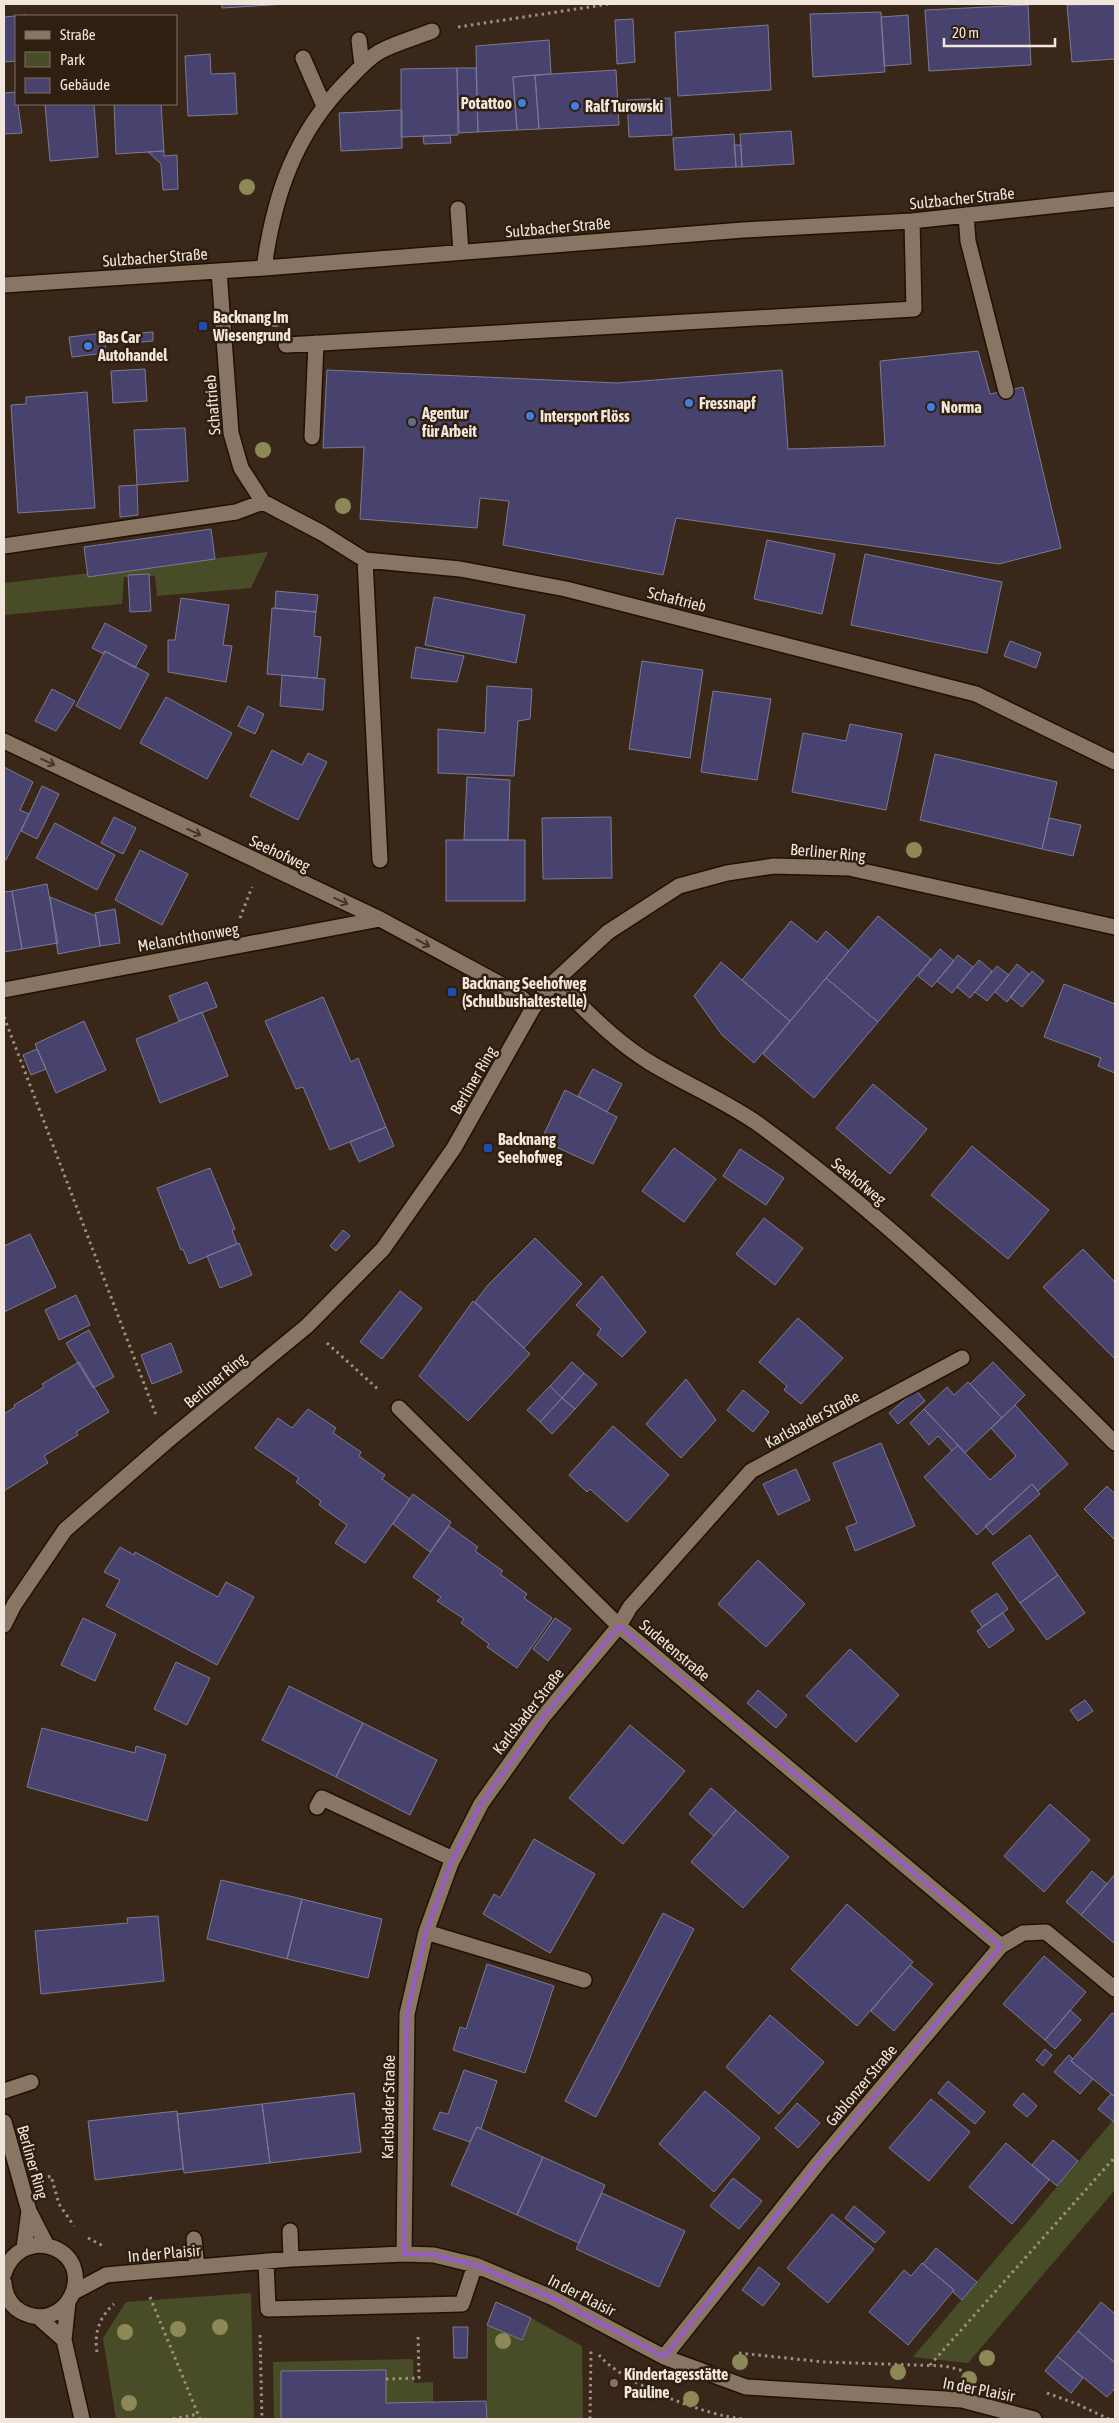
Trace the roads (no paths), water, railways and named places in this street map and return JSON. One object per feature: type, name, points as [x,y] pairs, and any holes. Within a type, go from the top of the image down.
[{"type":"street","points":[[264,268],[269,229],[287,171],[313,120],[362,66],[379,52],[432,31]]},
{"type":"street","points":[[359,40],[362,66]]},
{"type":"street","points":[[303,58],[324,106]]},
{"type":"street","name":"Sulzbacher Straße","points":[[4,285],[264,268],[743,230],[912,221],[1115,199]]},
{"type":"street","points":[[458,209],[461,252]]},
{"type":"street","points":[[966,216],[968,241],[1006,391]]},
{"type":"street","points":[[286,345],[914,309],[912,221]]},
{"type":"street","name":"Schaftrieb","points":[[219,271],[231,433],[241,468],[263,502],[322,533],[365,560],[460,569],[566,589],[976,694],[1115,762]]},
{"type":"street","points":[[312,437],[316,343]]},
{"type":"street","points":[[4,546],[236,512],[263,502]]},
{"type":"street","points":[[365,560],[380,860]]},
{"type":"street","name":"Seehofweg","points":[[4,741],[380,920],[512,991],[533,1008]]},
{"type":"street","name":"Berliner Ring","points":[[4,1625],[14,1605],[65,1530],[166,1442],[307,1326],[383,1249],[454,1148],[533,1008],[555,981],[608,932],[679,886],[727,873],[774,866],[849,868],[1115,927]]},
{"type":"street","name":"Melanchthonweg","points":[[4,990],[380,920]]},
{"type":"street","name":"Seehofweg","points":[[555,981],[602,1027],[648,1062],[758,1124],[857,1199],[998,1326],[1115,1443]]},
{"type":"street","name":"Karlsbader Straße","points":[[404,2254],[399,2094],[414,1951],[426,1932],[453,1859],[481,1804],[543,1717],[619,1626],[630,1607],[751,1471],[962,1358]]},
{"type":"street","name":"Sudetenstraße","points":[[399,1408],[619,1626],[1001,1946]]},
{"type":"street","points":[[318,1807],[322,1798],[453,1859]]},
{"type":"street","points":[[426,1932],[584,1980]]},
{"type":"street","name":"Gablonzer Straße","points":[[664,2357],[723,2273],[1001,1946],[1024,1933],[1046,1932],[1115,1989]]},
{"type":"street","points":[[4,2091],[31,2082]]},
{"type":"street","name":"Berliner Ring","points":[[4,2122],[30,2211],[48,2246]]},
{"type":"street","name":"Berliner Ring","points":[[24,2248],[30,2211]]},
{"type":"street","points":[[290,2231],[291,2259]]},
{"type":"street","points":[[194,2239],[197,2267]]},
{"type":"street","points":[[5,2268],[14,2255],[24,2248],[36,2245],[48,2246],[59,2250],[68,2258],[75,2280],[64,2340],[82,2419]]},
{"type":"street","name":"In der Plaisir","points":[[73,2269],[106,2275],[291,2259],[404,2254],[434,2255],[474,2265],[552,2297],[664,2357],[746,2387],[962,2400],[1034,2419]]},
{"type":"street","points":[[266,2261],[268,2309],[462,2304],[474,2265]]},
{"type":"street","name":"In der Plaisir","points":[[38,2317],[49,2316],[60,2311],[71,2297],[106,2275]]},
{"type":"street","points":[[4,2283],[6,2298],[16,2308],[38,2317],[64,2340]]},
{"type":"place","name":"Potattoo","points":[[522,103]]},
{"type":"place","name":"Ralf Turowski","points":[[575,106]]},
{"type":"place","name":"Backnang Im Wiesengrund","points":[[203,326]]},
{"type":"place","name":"Bas Car Autohandel","points":[[88,346]]},
{"type":"place","name":"Fressnapf","points":[[689,403]]},
{"type":"place","name":"Norma","points":[[931,407]]},
{"type":"place","name":"Intersport Flöss","points":[[530,416]]},
{"type":"place","name":"Agentur für Arbeit","points":[[412,422]]},
{"type":"place","name":"Backnang Seehofweg (Schulbushaltestelle)","points":[[452,992]]},
{"type":"place","name":"Backnang Seehofweg","points":[[488,1148]]},
{"type":"place","name":"Kindertagesstätte Pauline","points":[[614,2383]]}]
